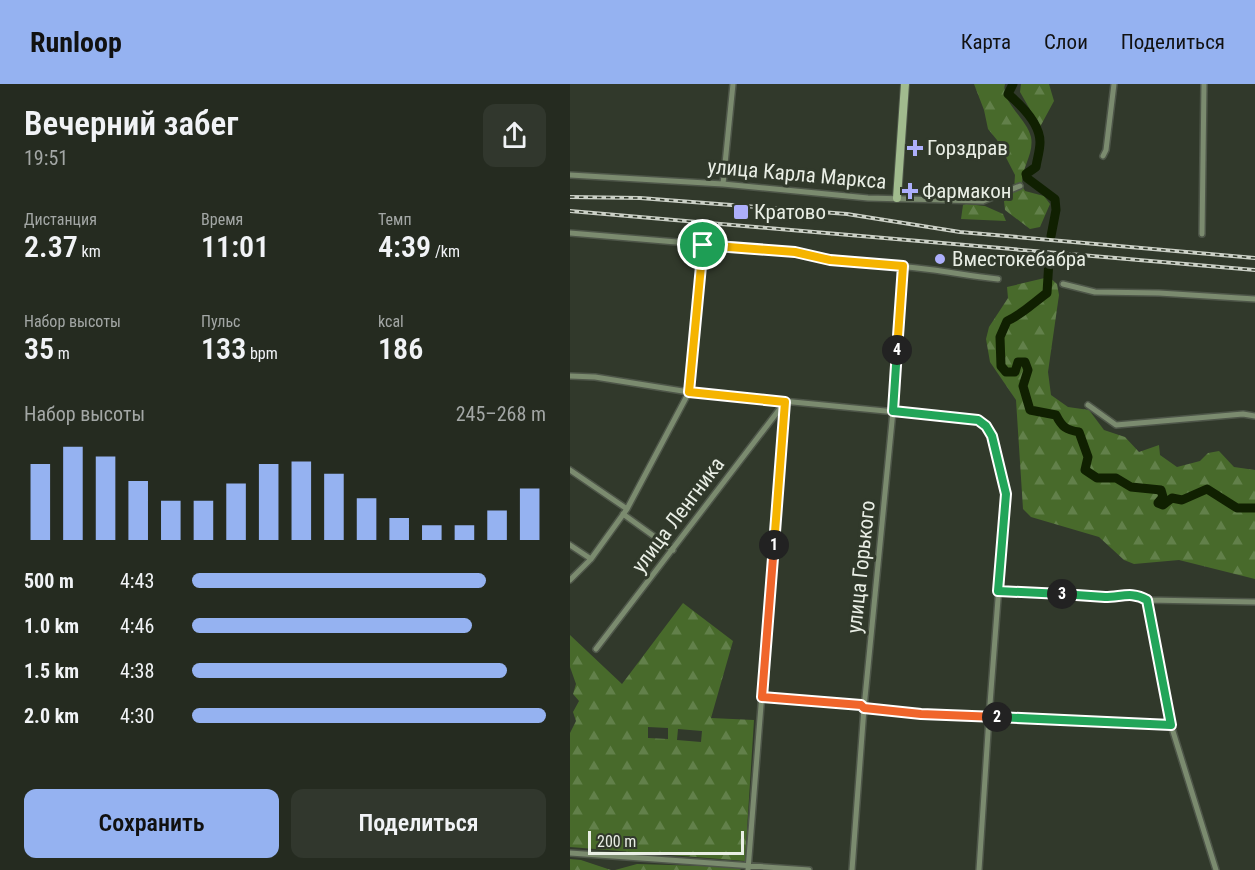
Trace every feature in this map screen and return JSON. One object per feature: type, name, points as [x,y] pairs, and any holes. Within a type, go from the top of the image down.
[{"type":"street","points":[[723,184],[733,84]]},
{"type":"street","points":[[897,198],[905,84]]},
{"type":"street","points":[[1102,156],[1106,150],[1114,84]]},
{"type":"street","points":[[1202,234],[1204,84]]},
{"type":"street","name":"улица Карла Маркса","points":[[570,175],[723,184],[868,198],[983,201],[1020,186]]},
{"type":"street","points":[[570,233],[795,252],[830,260],[903,266],[998,279]]},
{"type":"street","points":[[570,580],[591,559],[625,512],[689,392],[703,245]]},
{"type":"street","name":"улица Горького","points":[[852,870],[864,708],[893,411],[903,266]]},
{"type":"street","points":[[1063,284],[1095,292],[1160,293],[1255,299]]},
{"type":"street","points":[[570,376],[595,377],[689,392],[978,420],[986,426],[992,436],[1006,494],[988,717],[979,870]]},
{"type":"street","points":[[749,868],[785,402]]},
{"type":"street","name":"улица Ленгника","points":[[596,649],[785,402]]},
{"type":"street","points":[[1088,405],[1116,425],[1243,414],[1255,416]]},
{"type":"street","points":[[570,470],[673,550]]},
{"type":"street","points":[[570,545],[591,559]]},
{"type":"street","points":[[998,591],[1109,597],[1125,594],[1139,595],[1147,600],[1255,602]]},
{"type":"street","points":[[1147,600],[1171,725],[1216,870]]},
{"type":"street","points":[[762,697],[861,705],[864,708],[921,714],[1171,725]]},
{"type":"street","points":[[570,853],[749,868],[809,870]]},
{"type":"green space","points":[[974,84],[1005,84],[1006,97],[1029,130],[1031,144],[1022,179],[1023,185],[1025,191],[1044,196],[1050,204],[1040,227],[1030,229],[1005,210],[1004,201],[1014,190],[1015,175],[997,140],[988,129],[984,110]]},
{"type":"green space","points":[[1021,84],[1049,84],[1054,101],[1040,127],[1020,92]]},
{"type":"green space","points":[[963,205],[985,206],[1003,214],[1006,221],[961,219]]},
{"type":"green space","points":[[1049,277],[1057,284],[1059,295],[1048,372],[1051,395],[1068,407],[1089,410],[1104,430],[1125,437],[1139,452],[1159,445],[1160,455],[1177,467],[1200,461],[1208,453],[1219,451],[1234,467],[1255,470],[1255,579],[1179,560],[1134,564],[1124,560],[1099,537],[1031,517],[1023,509],[1016,400],[990,362],[986,339],[989,327],[1008,298],[1007,287]]},
{"type":"green space","points":[[683,603],[733,641],[711,718],[754,720],[745,861],[570,847],[570,733],[576,721],[573,712],[579,701],[573,694],[576,684],[570,667],[570,635],[622,684]],"holes":[[[648,727],[668,728],[668,739],[648,738]],[[678,729],[702,731],[701,742],[677,740]]]},
{"type":"green space","points":[[570,859],[581,860],[611,870],[570,870]]},
{"type":"green space","points":[[637,864],[737,867],[741,870],[615,870]]},
{"type":"waterway","points":[[1013,84],[1008,94],[1029,115],[1039,135],[1040,145],[1036,167],[1026,174],[1027,178],[1055,199],[1056,210],[1051,236]]},
{"type":"waterway","points":[[1049,260],[1047,293],[1023,312],[1007,321],[1000,337],[1001,366],[1006,372],[1015,372],[1018,362],[1025,362],[1028,370],[1023,386],[1030,410],[1056,415],[1065,427],[1079,432],[1088,457],[1085,470],[1097,478],[1116,478],[1131,487],[1161,490],[1163,497],[1158,503],[1163,505],[1172,498],[1182,500],[1207,489],[1237,508],[1255,508]]},
{"type":"railway","points":[[570,197],[640,198],[847,214],[960,232],[1255,258]]},
{"type":"railway","points":[[570,211],[1255,270]]},
{"type":"place","name":"Горздрав","points":[[915,148]]},
{"type":"place","name":"Фармакон","points":[[910,191]]},
{"type":"place","name":"Кратово","points":[[741,212]]},
{"type":"place","name":"Вместокебабра","points":[[940,259]]},
{"type":"route","points":[[703,245],[795,252],[830,260],[903,266],[893,411],[978,420],[986,426],[992,436],[1006,494],[998,591],[1109,597],[1125,594],[1139,595],[1147,600],[1171,725],[921,714],[864,708],[861,705],[762,697],[785,402],[689,392],[703,245]]}]
